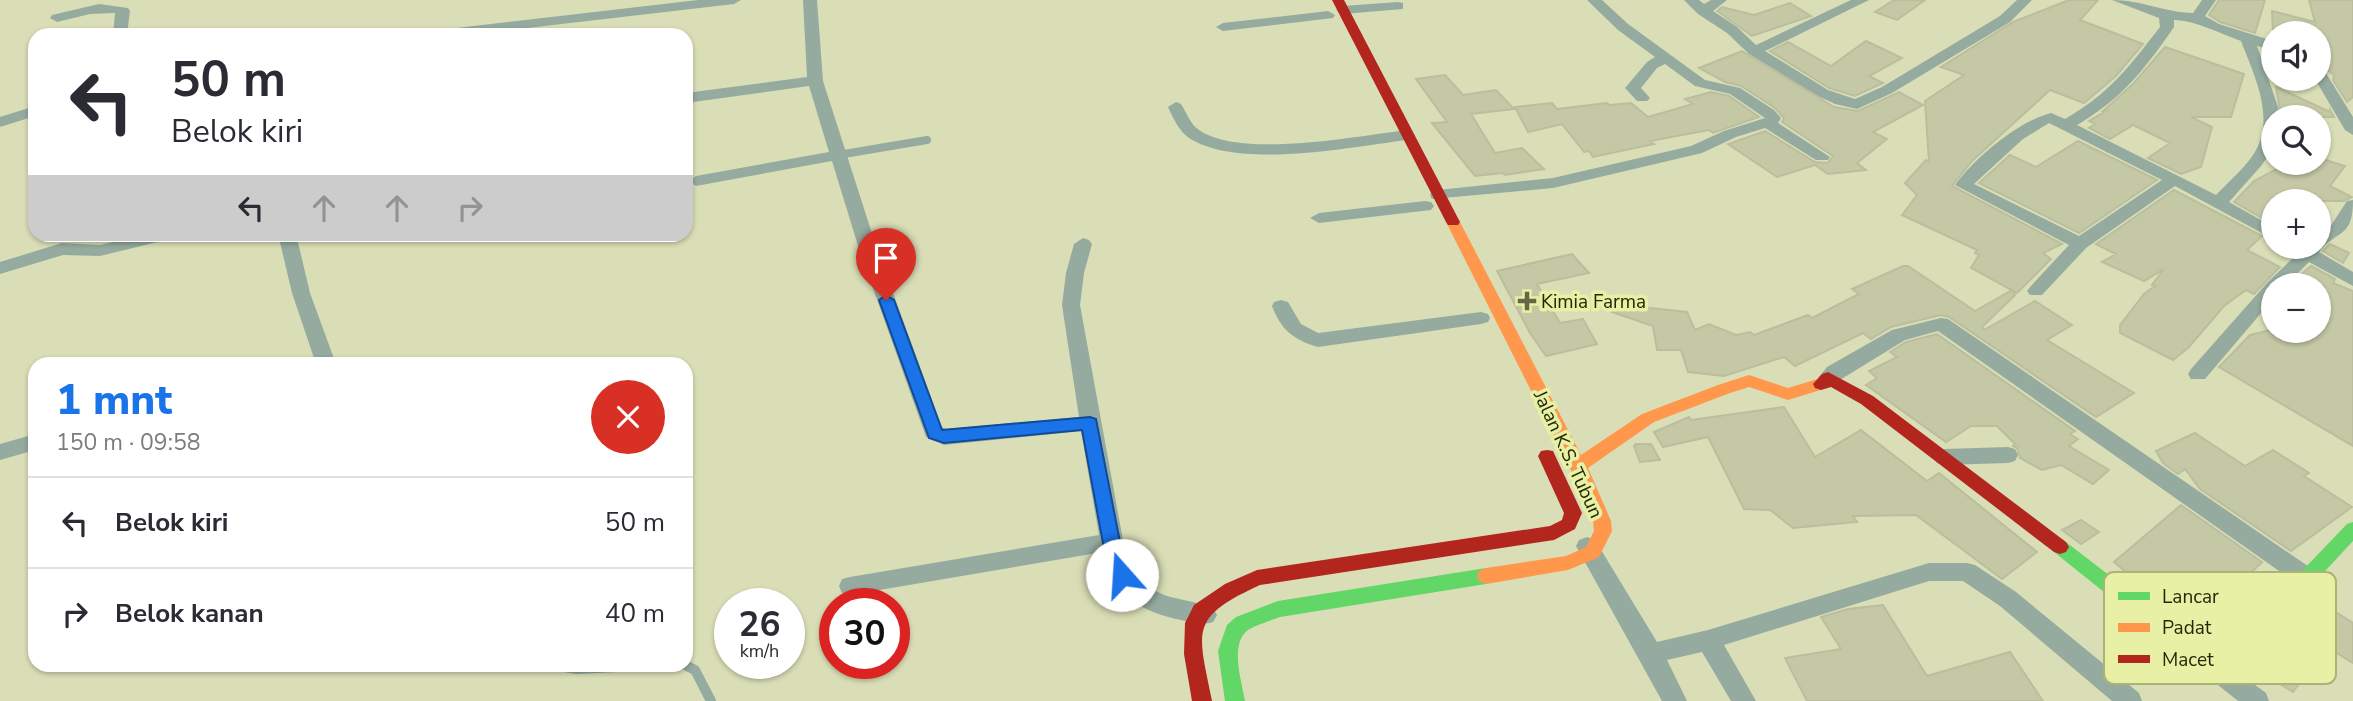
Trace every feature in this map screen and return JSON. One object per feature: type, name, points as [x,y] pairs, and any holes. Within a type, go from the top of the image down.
[{"type":"main road","name":"Jalan K.S. Tubun","points":[[1321,0],[1336,9],[1407,135],[1427,202],[1578,466],[1602,521],[1603,531],[1592,552]]},
{"type":"main road","name":"Jalan K.S. Tubun","points":[[1336,9],[1344,48]]},
{"type":"main road","points":[[1470,297],[1483,324]]},
{"type":"main road","points":[[1578,466],[1648,418],[1724,389],[1749,381],[1788,394],[1818,387],[1826,383],[1828,378],[1867,400],[2104,582]]},
{"type":"main road","name":"Jalan K.S. Tubun","points":[[1196,611],[1222,591],[1257,578],[1555,533],[1569,524],[1573,513],[1537,437]]},
{"type":"main road","points":[[2313,572],[2353,529]]},
{"type":"main road","points":[[1235,701],[1228,638],[1234,627],[1251,616],[1278,609],[1568,563],[1592,552]]},
{"type":"main road","points":[[1196,611],[1192,631],[1202,701]]},
{"type":"street","points":[[570,20],[574,0]]},
{"type":"street","points":[[496,28],[734,0]]},
{"type":"street","points":[[810,0],[815,81],[868,249],[933,432],[944,437],[1090,423]]},
{"type":"street","points":[[1319,218],[1553,183],[1696,150],[1730,134],[1769,124],[1773,118],[1750,100],[1723,86],[1700,83],[1623,26],[1594,0]]},
{"type":"street","points":[[1691,0],[1732,30],[1754,51],[1840,102],[1857,104],[1887,90],[2005,19],[2025,0]]},
{"type":"street","points":[[1703,11],[1720,0]]},
{"type":"street","points":[[1754,51],[1862,0]]},
{"type":"street","points":[[2119,0],[2166,16],[2197,17],[2214,27],[2261,42]]},
{"type":"street","points":[[2197,17],[2209,0]]},
{"type":"street","points":[[1223,27],[1336,9],[1398,6]]},
{"type":"street","points":[[57,18],[109,8],[121,10],[121,28]]},
{"type":"street","points":[[2065,125],[2100,106],[2130,76],[2168,27],[2166,16]]},
{"type":"street","points":[[2218,204],[2265,150],[2272,124],[2270,103],[2247,38]]},
{"type":"street","points":[[1642,98],[1633,88],[1652,65],[1667,57]]},
{"type":"street","points":[[693,96],[815,81]]},
{"type":"street","points":[[2330,91],[2353,130]]},
{"type":"street","points":[[1177,107],[1182,120],[1193,134],[1213,144],[1231,148],[1276,149],[1407,135]]},
{"type":"street","points":[[0,122],[28,113]]},
{"type":"street","points":[[2080,244],[1963,185],[2012,141],[2042,119],[2051,118],[2174,179],[2261,227]]},
{"type":"street","points":[[1769,124],[1822,157]]},
{"type":"street","points":[[696,181],[838,155]]},
{"type":"street","points":[[2036,291],[2080,244],[2174,179]]},
{"type":"street","points":[[2331,234],[2336,231],[2353,205]]},
{"type":"street","points":[[0,268],[71,244],[126,245],[137,242]]},
{"type":"street","points":[[289,242],[301,293],[324,357]]},
{"type":"street","points":[[1083,244],[1074,273],[1071,305],[1116,565],[1122,575],[1147,600],[1157,605],[1196,611],[1234,627]]},
{"type":"street","points":[[2286,273],[2298,259]]},
{"type":"street","points":[[2325,259],[2353,280]]},
{"type":"street","points":[[2198,373],[2261,301]]},
{"type":"street","points":[[1281,306],[1291,326],[1301,334],[1318,340],[1483,324]]},
{"type":"street","points":[[1828,378],[1899,335],[1941,324],[2298,572]]},
{"type":"street","points":[[0,452],[28,444]]},
{"type":"street","points":[[1944,457],[2008,455]]},
{"type":"street","points":[[1569,524],[1592,552],[1675,701]]},
{"type":"street","points":[[850,586],[1111,542]]},
{"type":"street","points":[[1651,654],[1708,640],[1929,572],[1967,572],[2008,599],[2104,679]]},
{"type":"street","points":[[1708,640],[1744,701]]},
{"type":"street","points":[[2110,684],[2130,701]]},
{"type":"street","points":[[2235,684],[2257,701]]},
{"type":"lane","points":[[838,155],[927,141]]},
{"type":"lane","points":[[693,669],[711,701]]},
{"type":"building","points":[[1894,0],[1925,0],[1897,20],[1875,12]]},
{"type":"building","points":[[2069,0],[2098,0],[2080,20],[2143,44],[2116,76],[2084,103],[2050,90],[1972,161],[1952,186],[2062,244],[2043,253],[2051,259],[2017,293],[1971,268],[1979,255],[1975,253],[1977,250],[1902,215],[1917,195],[1905,183],[1926,160],[1929,162],[1925,101],[1964,75],[1941,67],[2013,22]]},
{"type":"building","points":[[2219,0],[2265,0],[2255,33],[2220,22],[2209,15]]},
{"type":"building","points":[[2309,0],[2353,0],[2353,97],[2347,102],[2331,73],[2331,21],[2315,21]]},
{"type":"building","points":[[1790,3],[1811,16],[1752,36],[1717,11],[1722,7],[1754,15]]},
{"type":"building","points":[[2272,11],[2311,21],[2272,21]]},
{"type":"building","points":[[1866,41],[1902,58],[1869,76],[1883,83],[1855,96],[1829,88],[1770,51],[1788,42],[1831,66]]},
{"type":"building","points":[[2165,47],[2244,74],[2231,117],[2191,117],[2212,127],[2201,167],[2181,174],[2148,158],[2170,143],[2133,125],[2110,139],[2089,128],[2095,124],[2089,121],[2106,111],[2103,111],[2133,84]]},
{"type":"building","points":[[1742,51],[1834,107],[1858,111],[1899,92],[1923,105],[1873,132],[1887,139],[1857,163],[1866,170],[1828,174],[1815,165],[1777,177],[1728,144],[1765,131],[1815,162],[1828,163],[1833,156],[1782,122],[1784,118],[1775,108],[1741,86],[1725,82],[1699,68]]},
{"type":"building","points":[[1445,75],[1463,95],[1496,90],[1514,109],[1471,114],[1495,153],[1522,148],[1544,169],[1475,176],[1432,123],[1447,122],[1416,79]]},
{"type":"building","points":[[2277,91],[2285,91],[2315,105],[2279,105]]},
{"type":"building","points":[[1711,92],[1729,96],[1759,117],[1713,133],[1709,130],[1650,141],[1654,144],[1593,157],[1589,151],[1584,152],[1562,124],[1528,132],[1515,107],[1552,103],[1557,109],[1631,103],[1648,117],[1693,104],[1685,99]]},
{"type":"building","points":[[2078,141],[2157,180],[2079,233],[1979,183],[2010,155],[2036,167]]},
{"type":"building","points":[[2331,162],[2345,166],[2330,186],[2352,197],[2344,201],[2331,201],[2331,189],[2261,189],[2261,217],[2234,202],[2254,181],[2265,175],[2331,175]]},
{"type":"building","points":[[2174,190],[2261,235],[2247,250],[2280,267],[2274,273],[2261,273],[2261,287],[2254,294],[2246,290],[2224,306],[2189,347],[2173,360],[2120,333],[2120,325],[2144,294],[2155,286],[2152,285],[2164,269],[2144,281],[2102,262],[2116,254],[2096,244]]},
{"type":"building","points":[[2331,244],[2349,253],[2343,263],[2331,256]]},
{"type":"building","points":[[1572,254],[1589,273],[1537,284],[1560,323],[1583,319],[1597,344],[1546,356],[1530,333],[1497,271]]},
{"type":"building","points":[[1908,266],[1975,311],[2012,290],[2015,295],[1982,327],[1984,330],[2035,301],[2072,325],[2047,340],[2134,393],[2096,417],[1949,317],[1941,315],[1891,327],[1871,339],[1863,333],[1795,366],[1784,357],[1724,376],[1688,372],[1681,350],[1657,350],[1653,326],[1612,312],[1614,304],[1687,312],[1695,330],[1709,324],[1736,335],[1750,332],[1754,335],[1808,315],[1812,318],[1859,294],[1852,289]]},
{"type":"building","points":[[2311,266],[2324,273],[2303,273]]},
{"type":"building","points":[[2331,277],[2335,279],[2333,283],[2353,291],[2353,446],[2219,367],[2250,335],[2261,332],[2261,343],[2331,343]]},
{"type":"building","points":[[1937,334],[2075,431],[2070,434],[2078,439],[2069,446],[2109,470],[2093,484],[2061,465],[2042,470],[2020,458],[2017,448],[2013,446],[2015,444],[1997,426],[1971,426],[1946,442],[1866,385],[1877,378],[1869,371],[1897,357],[1890,352],[1906,342]]},
{"type":"building","points":[[1784,407],[1815,457],[1861,430],[1927,481],[1939,473],[2037,552],[2002,579],[1916,515],[1853,516],[1857,522],[1793,528],[1770,510],[1744,509],[1708,437],[1663,447],[1654,432],[1689,417],[1691,420]]},
{"type":"building","points":[[2195,433],[2245,466],[2273,450],[2309,473],[2304,476],[2352,507],[2291,551],[2200,489],[2185,469],[2178,474],[2163,463],[2156,451]]},
{"type":"building","points":[[1651,444],[1660,460],[1640,462],[1634,446]]},
{"type":"building","points":[[2181,505],[2262,562],[2252,572],[2126,572],[2114,562]]},
{"type":"building","points":[[2081,520],[2099,532],[2081,544],[2062,530]]},
{"type":"building","points":[[1883,605],[1927,676],[2010,652],[2043,701],[1807,701],[1785,658],[1841,649],[1821,617],[1848,609]]},
{"type":"building","points":[[2336,612],[2353,623],[2353,663],[2336,653]]},
{"type":"building","points":[[2280,684],[2299,684],[2293,692]]},
{"type":"traffic: fast","points":[[2313,572],[2353,529]]},
{"type":"traffic: fast","points":[[2060,547],[2104,582]]},
{"type":"traffic: fast","points":[[1235,701],[1228,651],[1234,631],[1243,623],[1278,609],[1486,576]]},
{"type":"traffic: slow","points":[[1453,222],[1578,466],[1602,521],[1603,531],[1593,552],[1568,563],[1486,576]]},
{"type":"traffic: slow","points":[[1578,466],[1648,418],[1724,389],[1749,381],[1788,394],[1821,384]]},
{"type":"traffic: jam","points":[[1338,0],[1453,222]]},
{"type":"traffic: jam","points":[[1821,384],[1826,383],[1828,378],[1867,400],[2060,547]]},
{"type":"traffic: jam","points":[[1202,701],[1192,637],[1201,611],[1213,600],[1257,578],[1554,533],[1569,524],[1573,513],[1547,456]]},
{"type":"place","name":"Kimia Farma","points":[[1527,301]]},
{"type":"route","points":[[886,300],[935,434],[944,437],[1090,423],[1111,542],[1116,565],[1122,575]]}]
